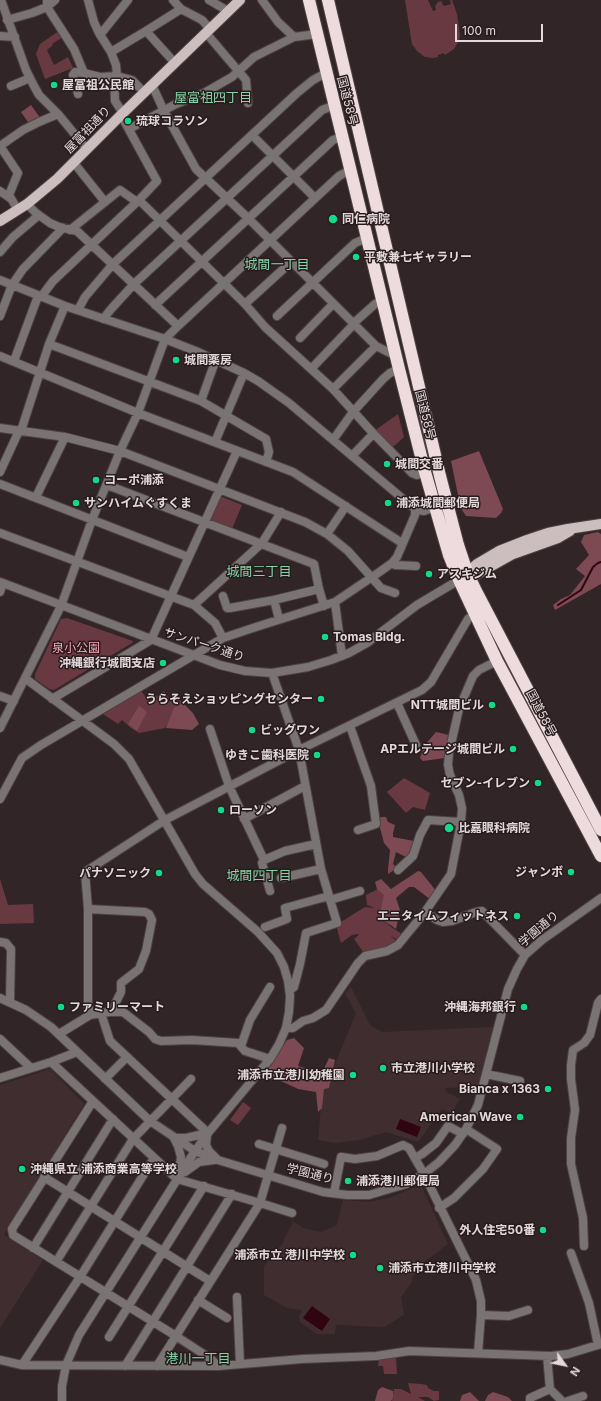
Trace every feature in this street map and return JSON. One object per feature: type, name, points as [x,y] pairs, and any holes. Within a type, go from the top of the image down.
[{"type":"highway","name":"国道58号","points":[[309,0],[399,369],[425,472],[449,555],[465,577],[505,649],[585,813],[601,856]]},
{"type":"highway","name":"国道58号","points":[[328,0],[452,525],[475,613],[497,660],[585,813],[601,830]]},
{"type":"main road","name":"屋富祖通り","points":[[1,218],[22,207],[57,179],[144,92],[240,0]]},
{"type":"main road","points":[[465,577],[513,554],[558,538],[577,528],[601,524]]},
{"type":"street","points":[[1,0],[7,20],[30,78],[39,95],[58,114],[87,149]]},
{"type":"street","points":[[7,20],[32,13],[47,3],[55,0]]},
{"type":"street","points":[[14,361],[40,296],[53,281],[157,182],[115,100],[116,65],[111,52],[94,22],[88,0]]},
{"type":"street","points":[[100,35],[128,0]]},
{"type":"street","points":[[173,0],[181,9],[202,20],[208,31],[239,70],[246,80],[248,103]]},
{"type":"street","points":[[209,0],[228,11]]},
{"type":"street","points":[[262,0],[278,22],[294,37]]},
{"type":"street","points":[[47,3],[74,49],[84,73]]},
{"type":"street","points":[[111,52],[181,9]]},
{"type":"street","points":[[146,31],[175,63]]},
{"type":"street","points":[[129,129],[176,104],[204,93],[232,77],[254,57],[294,37],[317,34]]},
{"type":"street","points":[[0,36],[15,37]]},
{"type":"street","points":[[78,94],[73,75],[75,72],[100,77],[116,76],[132,80],[144,92]]},
{"type":"street","points":[[78,310],[85,297],[113,264],[305,86],[326,73]]},
{"type":"street","points":[[11,86],[30,78]]},
{"type":"street","points":[[152,85],[164,111],[196,169],[248,218],[269,241],[376,346],[396,356]]},
{"type":"street","points":[[103,319],[134,284],[226,198],[322,110],[335,105]]},
{"type":"street","points":[[10,198],[10,192],[18,173],[0,146],[23,130],[58,114]]},
{"type":"street","points":[[252,135],[315,198]]},
{"type":"street","points":[[155,305],[334,140],[342,137]]},
{"type":"street","points":[[74,163],[105,202]]},
{"type":"street","points":[[0,728],[26,679],[61,606],[92,520],[120,451],[138,413],[165,339],[315,198],[342,174],[350,170]]},
{"type":"street","points":[[0,316],[12,285],[23,269],[66,229],[120,190],[138,201],[161,220],[245,304],[265,327],[333,389],[373,434],[412,473],[417,475],[425,472]]},
{"type":"street","points":[[0,191],[22,207],[39,215],[50,223],[66,229],[77,231],[178,326]]},
{"type":"street","points":[[0,252],[13,237],[39,215]]},
{"type":"street","points":[[277,316],[355,243],[367,238]]},
{"type":"street","points":[[245,304],[291,262]]},
{"type":"street","points":[[0,280],[65,306],[165,339],[216,359],[244,373],[289,403],[415,509],[424,511],[435,507]]},
{"type":"street","points":[[311,369],[356,321],[375,304],[382,300]]},
{"type":"street","points":[[300,338],[333,304]]},
{"type":"street","points":[[0,472],[18,433],[21,431],[49,344],[65,306]]},
{"type":"street","points":[[49,344],[201,401],[266,439],[269,452],[266,462]]},
{"type":"street","points":[[333,389],[376,346]]},
{"type":"street","points":[[0,356],[138,413],[293,472],[402,543]]},
{"type":"street","points":[[201,401],[216,359]]},
{"type":"street","points":[[333,440],[353,412],[382,380],[390,373],[399,369]]},
{"type":"street","points":[[216,442],[244,373]]},
{"type":"street","points":[[0,428],[65,437],[120,451],[305,522],[327,534],[348,551],[381,588],[395,593]]},
{"type":"street","points":[[352,456],[373,434]]},
{"type":"street","points":[[36,498],[65,437]]},
{"type":"street","points":[[52,698],[150,640],[237,451]]},
{"type":"street","points":[[0,484],[188,557]]},
{"type":"street","points":[[107,485],[314,564],[324,606]]},
{"type":"street","points":[[327,534],[346,506]]},
{"type":"street","points":[[0,799],[22,758],[223,638],[335,602],[392,563],[397,557],[415,515],[415,509]]},
{"type":"street","points":[[194,605],[262,544],[281,512]]},
{"type":"street","points":[[0,532],[194,605],[215,623],[223,638]]},
{"type":"street","points":[[392,563],[395,565],[416,566]]},
{"type":"street","name":"サンパーク通り","points":[[2,583],[150,640],[220,665],[245,671],[272,673],[308,667],[342,656],[367,643],[382,633],[405,613],[465,577]]},
{"type":"street","points":[[0,592],[2,583]]},
{"type":"street","points":[[223,596],[227,608],[274,600],[319,589]]},
{"type":"street","points":[[274,600],[280,619]]},
{"type":"street","points":[[335,602],[342,656]]},
{"type":"street","points":[[90,1015],[88,1004],[88,909],[85,872],[165,820],[298,750],[422,690],[431,682],[468,619],[475,613]]},
{"type":"street","points":[[286,1028],[293,1028],[303,1021],[313,1018],[326,1010],[365,956],[394,948],[425,912],[451,874],[462,814],[461,802],[450,776],[448,765],[449,753],[459,709],[473,676],[479,670],[497,660]]},
{"type":"street","points":[[272,673],[298,750],[321,869],[337,922],[306,932],[294,987],[290,990]]},
{"type":"street","points":[[26,679],[114,744],[129,759],[195,874],[202,884],[258,932],[278,953],[284,967],[290,990],[290,1012],[286,1028],[270,1059],[208,1132],[79,1336],[66,1365],[62,1386],[62,1401]]},
{"type":"street","points":[[0,696],[14,700]]},
{"type":"street","points":[[397,703],[416,745]]},
{"type":"street","points":[[350,726],[371,786],[376,824],[358,830]]},
{"type":"street","points":[[210,729],[229,786],[264,860],[262,863],[270,891]]},
{"type":"street","points":[[244,819],[305,786]]},
{"type":"street","points":[[398,870],[413,856],[420,835],[428,820],[461,822]]},
{"type":"street","points":[[264,860],[285,851],[316,844]]},
{"type":"street","points":[[281,878],[321,869]]},
{"type":"street","points":[[265,927],[287,919],[285,908],[360,891]]},
{"type":"street","name":"学園通り","points":[[0,998],[26,1010],[59,1034],[150,1121],[195,1151],[218,1160],[322,1192],[369,1195],[406,1184],[424,1174],[447,1154],[464,1132],[478,1105],[508,989],[517,969],[525,956],[542,940],[601,898]]},
{"type":"street","points":[[88,909],[145,912],[149,914],[152,920],[146,951],[139,969],[121,983],[121,992],[114,1006],[105,1012]]},
{"type":"street","points":[[425,912],[443,922],[452,921],[476,912],[482,912],[525,956]]},
{"type":"street","points":[[0,942],[6,943],[11,949],[10,1002]]},
{"type":"street","points":[[241,1046],[250,1020],[270,987]]},
{"type":"street","points":[[584,1246],[583,1218],[571,1164],[575,1110],[571,1079],[571,1065],[573,1050],[584,1043],[590,1035],[598,1003],[601,998]]},
{"type":"street","points":[[105,1012],[110,1041],[126,1058],[208,1132]]},
{"type":"street","points":[[59,1034],[90,1015],[105,1012],[123,1012],[149,1032],[155,1039],[161,1042],[192,1040],[238,1043],[245,1051],[270,1059]]},
{"type":"street","points":[[0,1039],[31,1068]]},
{"type":"street","points":[[0,1078],[77,1052]]},
{"type":"street","points":[[105,1079],[126,1058]]},
{"type":"street","points":[[50,1062],[177,1179],[232,1194],[292,1213]]},
{"type":"street","points":[[486,1074],[520,1081]]},
{"type":"street","points":[[56,1262],[134,1139],[191,1079]]},
{"type":"street","points":[[93,1101],[12,1229],[13,1234],[33,1248],[176,1336],[218,1366]]},
{"type":"street","points":[[33,1248],[113,1119]]},
{"type":"street","points":[[415,1158],[436,1143],[448,1126],[464,1132],[497,1149],[483,1169],[454,1198],[440,1208]]},
{"type":"street","points":[[157,1366],[260,1203],[282,1128]]},
{"type":"street","points":[[177,1179],[181,1157],[174,1138],[186,1138],[208,1132]]},
{"type":"street","points":[[208,1132],[206,1146],[218,1160]]},
{"type":"street","points":[[258,1144],[324,1164]]},
{"type":"street","points":[[334,1193],[341,1157],[355,1159],[377,1156],[403,1145],[409,1148],[424,1174],[476,1280],[481,1301],[478,1352]]},
{"type":"street","points":[[22,1365],[80,1277],[154,1158]]},
{"type":"street","points":[[177,1179],[192,1165],[204,1160],[218,1160]]},
{"type":"street","points":[[44,1177],[210,1281]]},
{"type":"street","points":[[109,1337],[204,1186]]},
{"type":"street","points":[[125,1366],[232,1194]]},
{"type":"street","points":[[0,1360],[22,1365],[218,1366],[302,1359],[376,1356],[409,1351],[478,1352],[547,1356],[568,1354],[600,1344],[589,1303],[571,1252]]},
{"type":"street","points":[[237,1297],[240,1364]]},
{"type":"street","points":[[198,1300],[227,1318]]},
{"type":"street","points":[[481,1315],[509,1316],[528,1310]]},
{"type":"street","points":[[547,1356],[550,1390],[562,1401]]},
{"type":"street","points":[[530,1401],[530,1398],[550,1390]]},
{"type":"street","points":[[568,1401],[583,1396]]},
{"type":"shaded area","points":[[31,105],[41,119],[30,125],[21,112]]},
{"type":"shaded area","points":[[479,451],[503,509],[496,518],[466,516],[462,510],[458,495],[451,461]]},
{"type":"shaded area","points":[[598,532],[601,534],[601,584],[555,610],[553,605],[570,595],[585,576],[576,569],[589,555],[581,542],[584,535]]},
{"type":"shaded area","points":[[183,703],[193,713],[199,724],[192,730],[166,728],[174,708]]},
{"type":"shaded area","points":[[139,706],[147,712],[137,731],[128,724]]},
{"type":"shaded area","points":[[436,732],[449,735],[445,758],[423,761],[420,758],[424,746]]},
{"type":"shaded area","points":[[381,817],[386,817],[388,822],[395,825],[393,837],[414,841],[411,854],[408,858],[396,852],[393,864],[397,868],[388,874],[390,850],[384,843],[378,820]]},
{"type":"shaded area","points":[[418,871],[421,872],[437,892],[431,900],[414,887],[409,887],[396,898],[400,910],[396,929],[385,921],[381,908],[384,895],[377,889],[375,882],[381,879],[391,889]]},
{"type":"shaded area","points":[[351,987],[370,1025],[382,1032],[493,1027],[478,1087],[445,1088],[447,1092],[460,1099],[451,1113],[442,1109],[418,1142],[386,1132],[359,1140],[335,1143],[318,1140],[322,1096],[356,1013],[345,994]]},
{"type":"shaded area","points":[[294,1038],[304,1048],[298,1066],[322,1073],[329,1058],[335,1060],[329,1088],[324,1089],[322,1108],[318,1112],[316,1092],[298,1089],[281,1081],[260,1078],[287,1040]]},
{"type":"shaded area","name":"沖縄県立 浦添商業高等学校","points":[[50,1069],[84,1104],[4,1235],[43,1260],[0,1328],[0,1085]]},
{"type":"shaded area","points":[[400,1119],[421,1127],[417,1137],[396,1129]]},
{"type":"shaded area","name":"浦添市立 港川中学校","points":[[421,1185],[448,1244],[419,1266],[412,1278],[412,1282],[401,1297],[404,1315],[384,1327],[336,1325],[335,1334],[317,1334],[300,1322],[299,1316],[302,1310],[287,1308],[264,1295],[264,1266],[282,1244],[293,1221],[303,1228],[321,1232],[337,1225],[343,1200],[369,1202],[388,1198]]},
{"type":"shaded area","points":[[312,1306],[330,1319],[322,1331],[303,1318]]},
{"type":"shaded area","points":[[382,1387],[393,1391],[393,1398],[391,1401],[375,1401],[378,1390]]},
{"type":"shaded area","points":[[470,1392],[479,1401],[460,1401],[462,1395]]},
{"type":"shaded area","points":[[493,1392],[508,1397],[512,1401],[485,1401],[488,1395]]},
{"type":"green space","points":[[405,0],[428,0],[433,11],[436,10],[435,6],[438,2],[441,1],[444,6],[451,4],[450,0],[452,0],[457,14],[460,35],[459,41],[454,49],[445,55],[444,53],[433,58],[425,57],[417,51],[412,44]]},
{"type":"green space","points":[[59,31],[63,37],[52,44],[53,45],[47,50],[54,65],[68,57],[73,68],[45,79],[36,54],[40,44]]},
{"type":"green space","points":[[398,414],[404,437],[392,448],[374,431]]},
{"type":"green space","points":[[220,496],[242,505],[232,529],[211,520]]},
{"type":"green space","name":"泉小公園","points":[[67,618],[133,641],[54,690],[49,689],[35,679],[35,674],[61,619]]},
{"type":"green space","points":[[141,691],[149,701],[164,691],[172,702],[178,698],[182,702],[182,706],[165,728],[139,733],[122,720],[118,724],[103,714]]},
{"type":"green space","points":[[404,778],[430,793],[425,810],[413,807],[406,813],[387,792]]},
{"type":"green space","points":[[0,879],[8,905],[33,904],[34,923],[0,924]]},
{"type":"green space","points":[[378,889],[386,894],[393,918],[389,925],[379,919],[402,934],[396,939],[390,935],[396,941],[384,950],[364,953],[354,939],[359,935],[358,934],[352,935],[341,943],[336,925],[365,907],[375,908],[367,905],[366,895]]},
{"type":"green space","points":[[243,1102],[251,1108],[238,1125],[230,1120]]},
{"type":"green space","points":[[396,1357],[397,1374],[384,1374],[383,1366],[378,1366],[379,1359]]},
{"type":"green space","points":[[408,1383],[427,1385],[428,1388],[434,1391],[439,1391],[439,1400],[434,1401],[428,1397],[418,1397],[425,1401],[392,1401],[394,1389],[401,1389],[411,1394]]},
{"type":"waterway","points":[[558,605],[581,590],[593,567],[601,562]]},
{"type":"place","name":"屋冨祖公民館","points":[[54,85]]},
{"type":"place","name":"琉球コラソン","points":[[128,121]]},
{"type":"place","name":"同仁病院","points":[[333,219]]},
{"type":"place","name":"平敷兼七ギャラリー","points":[[356,257]]},
{"type":"place","name":"城間薬房","points":[[176,360]]},
{"type":"place","name":"城間交番","points":[[387,464]]},
{"type":"place","name":"コーポ浦添","points":[[96,480]]},
{"type":"place","name":"サンハイムぐすくま","points":[[76,503]]},
{"type":"place","name":"浦添城間郵便局","points":[[388,503]]},
{"type":"place","name":"アスキジム","points":[[429,574]]},
{"type":"place","name":"Tomas Bldg.","points":[[325,637]]},
{"type":"place","name":"沖縄銀行城間支店","points":[[163,663]]},
{"type":"place","name":"うらそえショッピングセンター","points":[[321,699]]},
{"type":"place","name":"NTT城間ビル","points":[[492,705]]},
{"type":"place","name":"ビッグワン","points":[[252,730]]},
{"type":"place","name":"APエルテージ城間ビル","points":[[513,749]]},
{"type":"place","name":"ゆきこ歯科医院","points":[[317,755]]},
{"type":"place","name":"セブン-イレブン","points":[[538,783]]},
{"type":"place","name":"ローソン","points":[[221,810]]},
{"type":"place","name":"比嘉眼科病院","points":[[449,828]]},
{"type":"place","name":"ジャンボ","points":[[571,872]]},
{"type":"place","name":"パナソニック","points":[[159,873]]},
{"type":"place","name":"エニタイムフィットネス","points":[[517,916]]},
{"type":"place","name":"ファミリーマート","points":[[61,1007]]},
{"type":"place","name":"沖縄海邦銀行","points":[[524,1007]]},
{"type":"place","name":"市立港川小学校","points":[[383,1068]]},
{"type":"place","name":"浦添市立港川幼稚園","points":[[353,1075]]},
{"type":"place","name":"Bianca x 1363","points":[[548,1089]]},
{"type":"place","name":"American Wave","points":[[520,1117]]},
{"type":"place","name":"沖縄県立 浦添商業高等学校","points":[[22,1169]]},
{"type":"place","name":"浦添港川郵便局","points":[[348,1181]]},
{"type":"place","name":"外人住宅50番","points":[[543,1230]]},
{"type":"place","name":"浦添市立 港川中学校","points":[[353,1255]]},
{"type":"place","name":"浦添市立港川中学校","points":[[380,1268]]},
{"type":"district","name":"屋富祖四丁目","points":[[213,98]]},
{"type":"district","name":"城間一丁目","points":[[277,265]]},
{"type":"district","name":"城間三丁目","points":[[259,572]]},
{"type":"district","name":"城間四丁目","points":[[259,876]]},
{"type":"district","name":"港川一丁目","points":[[198,1359]]}]
